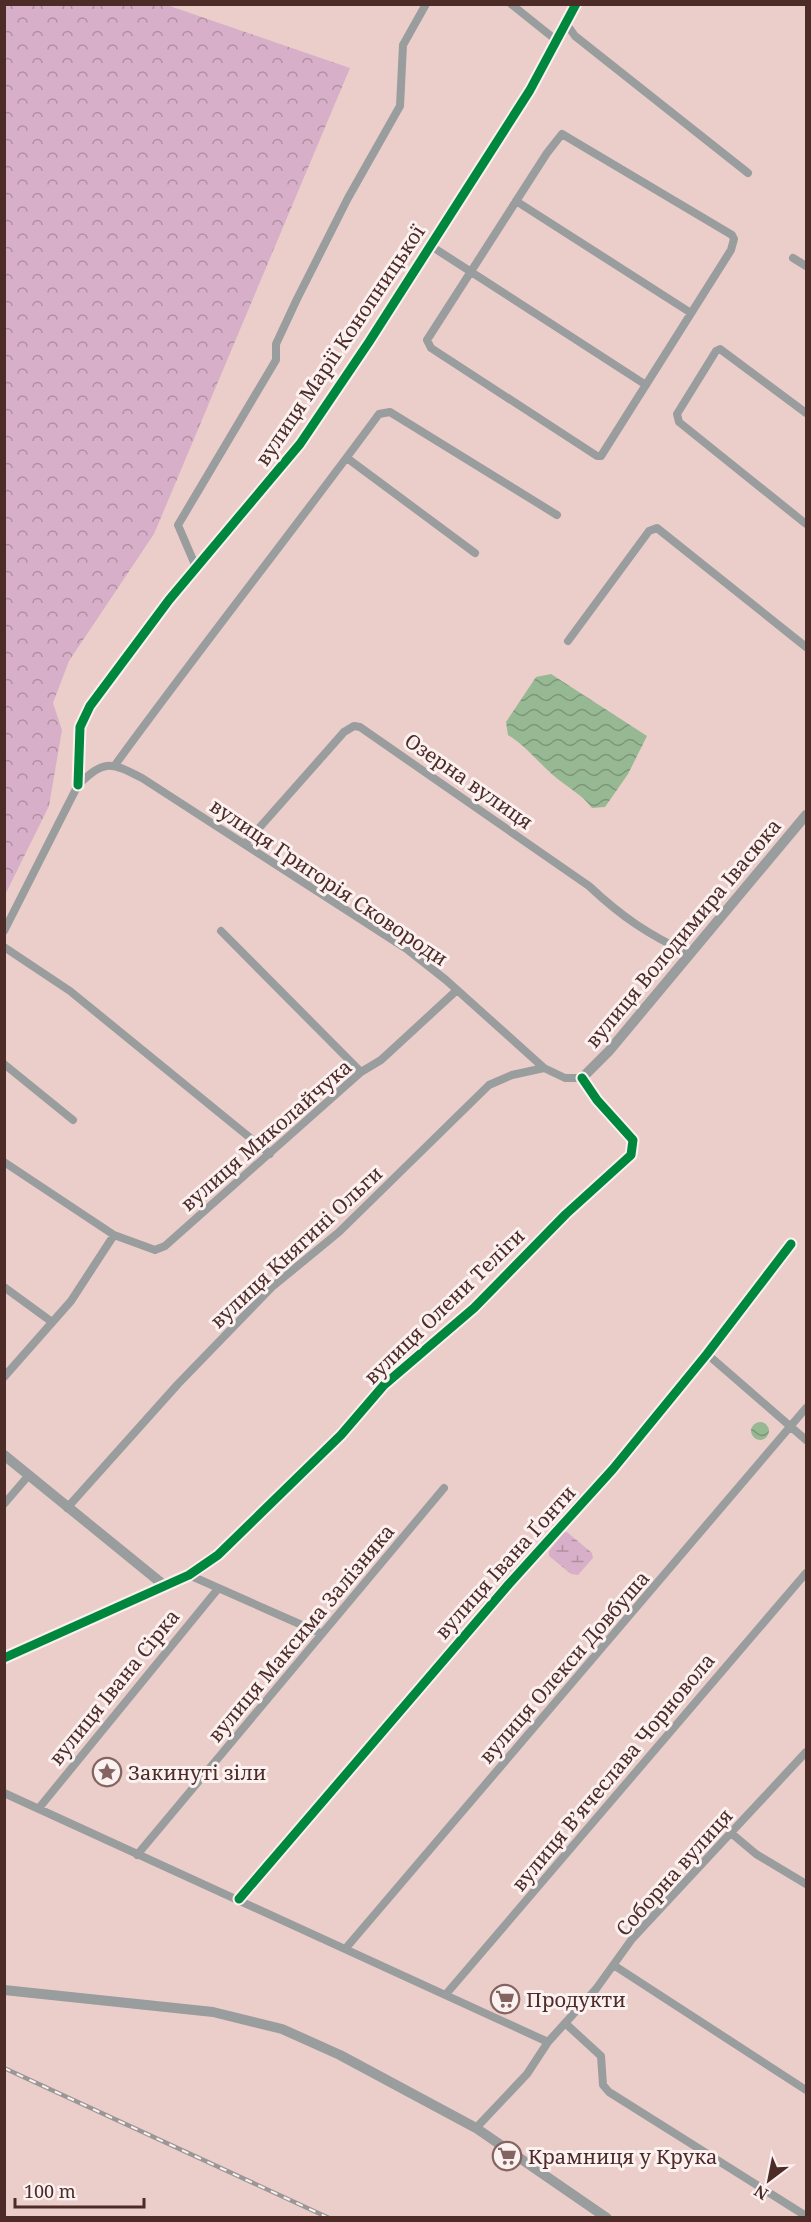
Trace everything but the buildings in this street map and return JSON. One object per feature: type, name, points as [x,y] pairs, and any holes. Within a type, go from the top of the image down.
[{"type":"street","points":[[196,567],[178,525],[276,360],[276,344],[297,298],[348,198],[399,106],[403,45],[426,4]]},
{"type":"street","points":[[510,4],[556,40]]},
{"type":"street","name":"вулиця Марії Конопницької","points":[[78,785],[78,757],[83,719],[122,663],[196,567],[300,444],[431,246],[530,90],[576,4]]},
{"type":"street","points":[[565,22],[575,36],[748,173]]},
{"type":"street","points":[[566,134],[732,235],[734,240],[731,250],[604,453],[597,456],[428,345],[427,340],[471,271],[558,135],[566,134]]},
{"type":"street","points":[[516,201],[692,313]]},
{"type":"street","points":[[431,246],[646,385]]},
{"type":"street","points":[[793,258],[807,266]]},
{"type":"street","points":[[807,413],[720,349],[716,351],[676,414],[679,422],[807,524]]},
{"type":"street","points":[[4,931],[78,785],[103,765],[115,765],[228,611],[379,414],[387,412],[557,515]]},
{"type":"street","points":[[347,458],[475,553]]},
{"type":"street","points":[[568,641],[649,531],[657,528],[807,647]]},
{"type":"street","name":"Озерна вулиця","points":[[247,842],[344,732],[354,726],[360,727],[589,886],[617,912],[647,934],[689,954]]},
{"type":"street","name":"вулиця Григорія Сковороди","points":[[115,765],[142,778],[247,842],[408,950],[457,990],[544,1068],[565,1078],[584,1077]]},
{"type":"street","name":"вулиця Володимира Івасюка","points":[[584,1077],[807,815]]},
{"type":"street","points":[[221,931],[361,1072]]},
{"type":"street","points":[[4,947],[70,991],[270,1154]]},
{"type":"street","name":"вулиця Миколайчука","points":[[4,1162],[114,1235],[155,1250],[165,1246],[361,1072],[381,1060],[457,990]]},
{"type":"street","points":[[4,1064],[73,1120]]},
{"type":"street","name":"вулиця Княгині Ольги","points":[[68,1508],[178,1384],[272,1287],[339,1232],[489,1085],[512,1074],[544,1068]]},
{"type":"street","name":"вулиця Олени Теліги","points":[[4,1658],[189,1575],[218,1555],[353,1423],[384,1385],[474,1308],[566,1214],[631,1155],[633,1140],[597,1100],[584,1077]]},
{"type":"street","points":[[4,1377],[71,1301],[114,1235]]},
{"type":"street","name":"вулиця Івана Ґонти","points":[[239,1899],[509,1584],[613,1469],[791,1244]]},
{"type":"street","points":[[4,1287],[52,1322]]},
{"type":"street","points":[[706,1354],[807,1440]]},
{"type":"street","name":"вулиця Олекси Довбуша","points":[[346,1948],[807,1408]]},
{"type":"street","name":"вулиця Івана Сірка","points":[[4,1455],[165,1586]]},
{"type":"street","points":[[4,1504],[29,1475]]},
{"type":"street","name":"вулиця Максима Залізняка","points":[[137,1855],[444,1488]]},
{"type":"street","name":"вулиця Вʼячеслава Чорновола","points":[[447,1993],[807,1573]]},
{"type":"street","points":[[189,1575],[217,1590],[321,1633]]},
{"type":"street","name":"вулиця Івана Сірка","points":[[39,1808],[217,1590]]},
{"type":"street","name":"Соборна вулиця","points":[[476,2128],[527,2074],[548,2042],[615,1966],[632,1939],[807,1752]]},
{"type":"street","points":[[4,1793],[447,1993],[548,2042]]},
{"type":"street","points":[[731,1833],[756,1854],[807,1884]]},
{"type":"street","points":[[615,1966],[807,2090]]},
{"type":"street","points":[[4,1990],[213,2012],[282,2029],[340,2055],[476,2128],[607,2217]]},
{"type":"street","points":[[565,2023],[601,2056],[603,2085],[609,2092],[807,2216]]},
{"type":"green space","points":[[5,4],[167,5],[350,68],[154,534],[69,661],[53,703],[62,730],[49,806],[5,895]]},
{"type":"green space","points":[[564,1532],[567,1532],[592,1553],[593,1558],[578,1575],[571,1574],[549,1556],[549,1551]]},
{"type":"water","points":[[551,674],[647,736],[628,774],[605,807],[592,808],[508,735],[506,722],[536,677]]},
{"type":"water","points":[[760,1422],[766,1425],[769,1431],[766,1437],[760,1440],[754,1437],[751,1431],[754,1425]]},
{"type":"railway","points":[[4,2068],[329,2218]]},
{"type":"cycle path","points":[[78,785],[80,727],[90,706],[169,600],[300,444],[369,342],[530,90],[576,4]]},
{"type":"cycle path","points":[[4,1658],[189,1575],[218,1555],[341,1435],[384,1385],[474,1308],[566,1214],[631,1155],[633,1140],[597,1100],[582,1078]]},
{"type":"cycle path","points":[[239,1899],[509,1584],[613,1469],[707,1354],[791,1244]]},
{"type":"place","name":"Закинуті зіли","points":[[107,1772]]},
{"type":"place","name":"Продукти","points":[[505,1999]]},
{"type":"place","name":"Крамниця у Крука","points":[[507,2156]]}]
